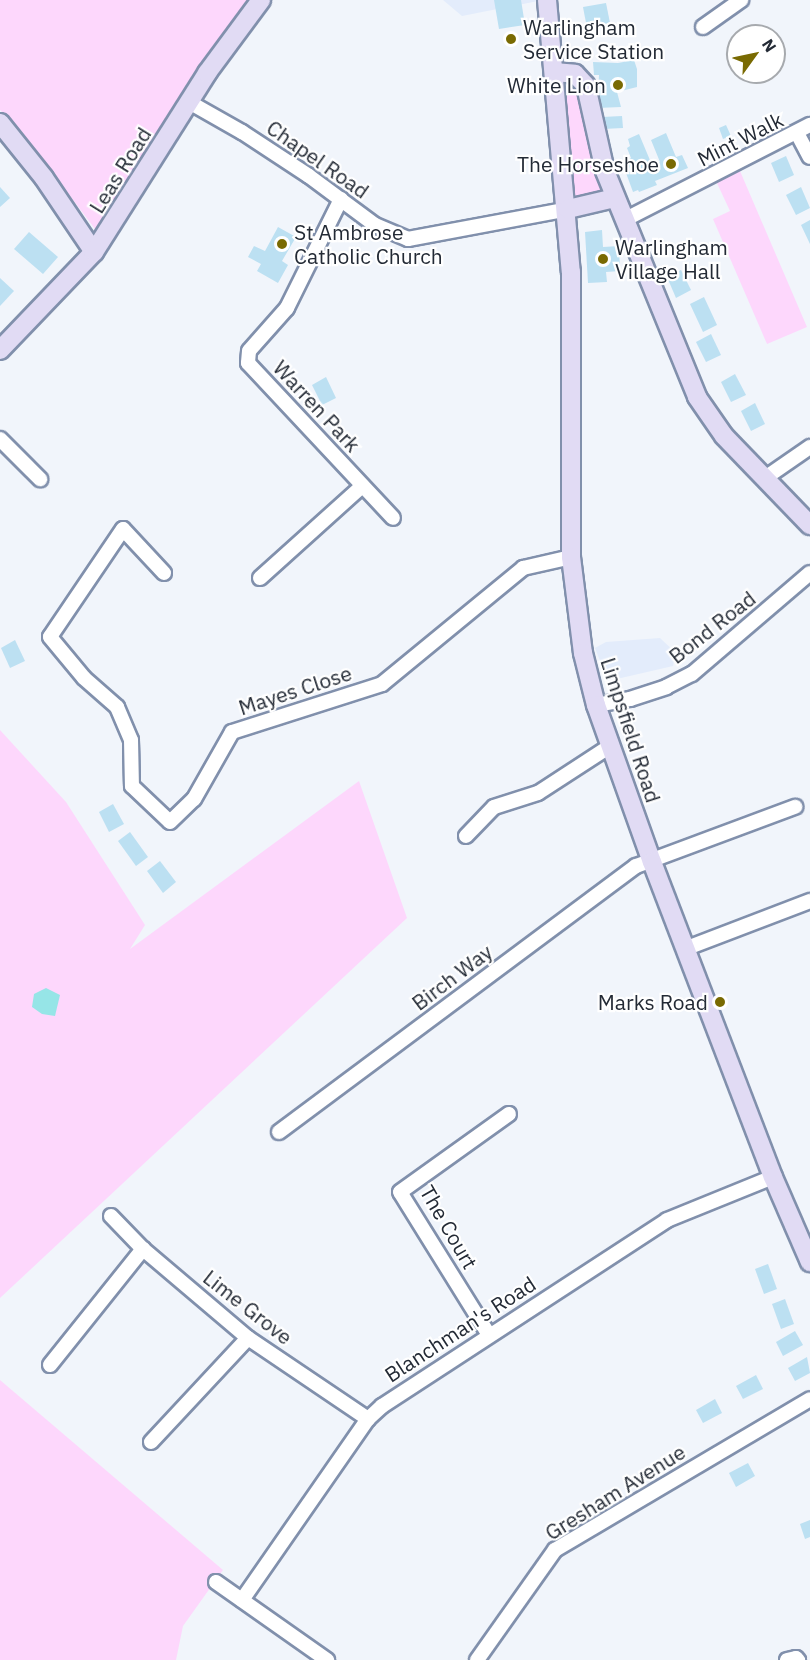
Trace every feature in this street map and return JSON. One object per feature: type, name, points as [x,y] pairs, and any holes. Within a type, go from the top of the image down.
[{"type":"main road","name":"Leas Road","points":[[0,350],[94,252],[207,73],[261,0]]},
{"type":"main road","name":"Limpsfield Road","points":[[547,0],[572,272],[571,557],[583,653],[596,705],[652,862],[687,948],[773,1177],[808,1250]]},
{"type":"main road","points":[[554,72],[574,74],[586,86],[602,161],[615,198],[697,397],[716,426],[810,525]]},
{"type":"main road","points":[[0,123],[44,178],[94,252]]},
{"type":"main road","points":[[568,209],[615,198]]},
{"type":"street","points":[[703,27],[741,0]]},
{"type":"street","name":"Chapel Road","points":[[189,102],[242,132],[341,199],[375,225],[408,239],[568,209]]},
{"type":"street","name":"Mint Walk","points":[[624,220],[810,126]]},
{"type":"street","points":[[797,133],[810,157]]},
{"type":"street","name":"Warren Park","points":[[341,199],[287,308],[249,351],[248,363],[393,518]]},
{"type":"street","points":[[0,439],[40,479]]},
{"type":"street","points":[[765,478],[810,447]]},
{"type":"street","points":[[260,578],[362,486]]},
{"type":"street","name":"Mayes Close","points":[[164,573],[123,530],[50,637],[84,678],[117,707],[131,740],[132,786],[170,822],[194,799],[232,732],[382,684],[523,568],[571,557]]},
{"type":"street","name":"Bond Road","points":[[596,705],[630,699],[666,687],[692,674],[810,573]]},
{"type":"street","points":[[466,836],[494,807],[538,793],[610,746]]},
{"type":"street","name":"Birch Way","points":[[279,1132],[636,866],[652,862],[795,807]]},
{"type":"street","points":[[687,948],[810,901]]},
{"type":"street","name":"The Court","points":[[489,1335],[400,1192],[509,1114]]},
{"type":"street","name":"Blanchman's Road","points":[[242,1600],[368,1419],[382,1406],[667,1220],[773,1177]]},
{"type":"street","name":"Lime Grove","points":[[111,1216],[143,1249],[248,1338],[368,1419]]},
{"type":"street","points":[[50,1365],[143,1249]]},
{"type":"street","points":[[151,1442],[248,1338]]},
{"type":"street","name":"Gresham Avenue","points":[[477,1660],[555,1550],[810,1399]]},
{"type":"street","points":[[216,1582],[327,1660]]},
{"type":"street","points":[[787,1660],[796,1658],[798,1660]]},
{"type":"shaded area","points":[[0,0],[254,0],[98,233],[21,131],[0,110]]},
{"type":"shaded area","points":[[443,0],[543,0],[462,16]]},
{"type":"shaded area","points":[[571,88],[577,88],[585,102],[586,138],[596,173],[605,191],[575,199],[566,98]]},
{"type":"shaded area","points":[[740,171],[807,327],[767,344],[713,219],[730,211],[716,181]]},
{"type":"shaded area","points":[[660,638],[676,653],[673,666],[608,681],[595,648],[606,642]]},
{"type":"shaded area","points":[[0,730],[66,802],[145,925],[130,949],[359,781],[407,918],[0,1298]]},
{"type":"shaded area","points":[[0,1380],[223,1570],[183,1626],[176,1660],[0,1660]]},
{"type":"water","points":[[46,988],[60,995],[55,1016],[42,1014],[32,1007],[34,994]]},
{"type":"building","points":[[494,0],[521,0],[525,25],[499,29]]},
{"type":"building","points":[[606,3],[610,23],[587,28],[583,7]]},
{"type":"building","name":"White Lion","points":[[634,60],[637,69],[637,87],[617,92],[621,107],[597,108],[599,75],[594,75],[593,62],[618,63]]},
{"type":"building","points":[[622,116],[623,128],[603,129],[602,117]]},
{"type":"building","points":[[726,125],[731,136],[723,139],[719,128]]},
{"type":"building","name":"The Horseshoe","points":[[666,133],[676,157],[682,155],[688,168],[655,181],[657,185],[633,192],[626,173],[631,171],[626,160],[631,158],[627,148],[630,146],[628,139],[639,134],[652,165],[660,162],[651,140]]},
{"type":"building","points":[[786,156],[794,175],[779,182],[771,163]]},
{"type":"building","points":[[0,187],[10,198],[0,207]]},
{"type":"building","points":[[801,187],[810,208],[796,215],[786,195]]},
{"type":"building","points":[[810,220],[810,244],[801,225]]},
{"type":"building","points":[[278,227],[296,237],[282,261],[288,265],[278,283],[257,271],[261,264],[248,257],[254,246],[265,251]]},
{"type":"building","name":"Warlingham Village Hall","points":[[602,230],[603,247],[619,246],[620,271],[606,272],[607,282],[588,283],[585,232]]},
{"type":"building","points":[[29,232],[58,257],[43,274],[14,249]]},
{"type":"building","points":[[681,270],[691,290],[676,298],[667,277]]},
{"type":"building","points":[[0,278],[14,291],[0,306]]},
{"type":"building","points":[[704,297],[717,325],[703,332],[690,304]]},
{"type":"building","points":[[711,334],[721,355],[706,362],[696,342]]},
{"type":"building","points":[[735,374],[746,395],[731,402],[721,382]]},
{"type":"building","points":[[326,377],[336,398],[322,405],[312,385]]},
{"type":"building","points":[[755,403],[765,424],[751,431],[741,411]]},
{"type":"building","points":[[15,640],[25,661],[10,668],[1,648]]},
{"type":"building","points":[[113,804],[124,824],[109,832],[99,812]]},
{"type":"building","points":[[130,832],[148,857],[136,866],[118,841]]},
{"type":"building","points":[[160,861],[176,882],[163,893],[147,871]]},
{"type":"building","points":[[768,1264],[777,1289],[764,1294],[755,1269]]},
{"type":"building","points":[[785,1299],[794,1324],[781,1329],[772,1304]]},
{"type":"building","points":[[795,1331],[803,1345],[783,1356],[776,1342]]},
{"type":"building","points":[[807,1357],[810,1373],[795,1381],[788,1368]]},
{"type":"building","points":[[756,1375],[763,1389],[743,1399],[736,1386]]},
{"type":"building","points":[[715,1399],[722,1413],[703,1423],[696,1410]]},
{"type":"building","points":[[748,1463],[755,1476],[736,1487],[729,1473]]},
{"type":"building","points":[[810,1520],[810,1537],[805,1539],[800,1524]]},
{"type":"place","name":"Warlingham Service Station","points":[[511,39]]},
{"type":"place","name":"White Lion","points":[[618,85]]},
{"type":"place","name":"The Horseshoe","points":[[671,164]]},
{"type":"place","name":"St Ambrose Catholic Church","points":[[282,244]]},
{"type":"place","name":"Warlingham Village Hall","points":[[603,259]]},
{"type":"place","name":"Marks Road","points":[[720,1002]]}]
